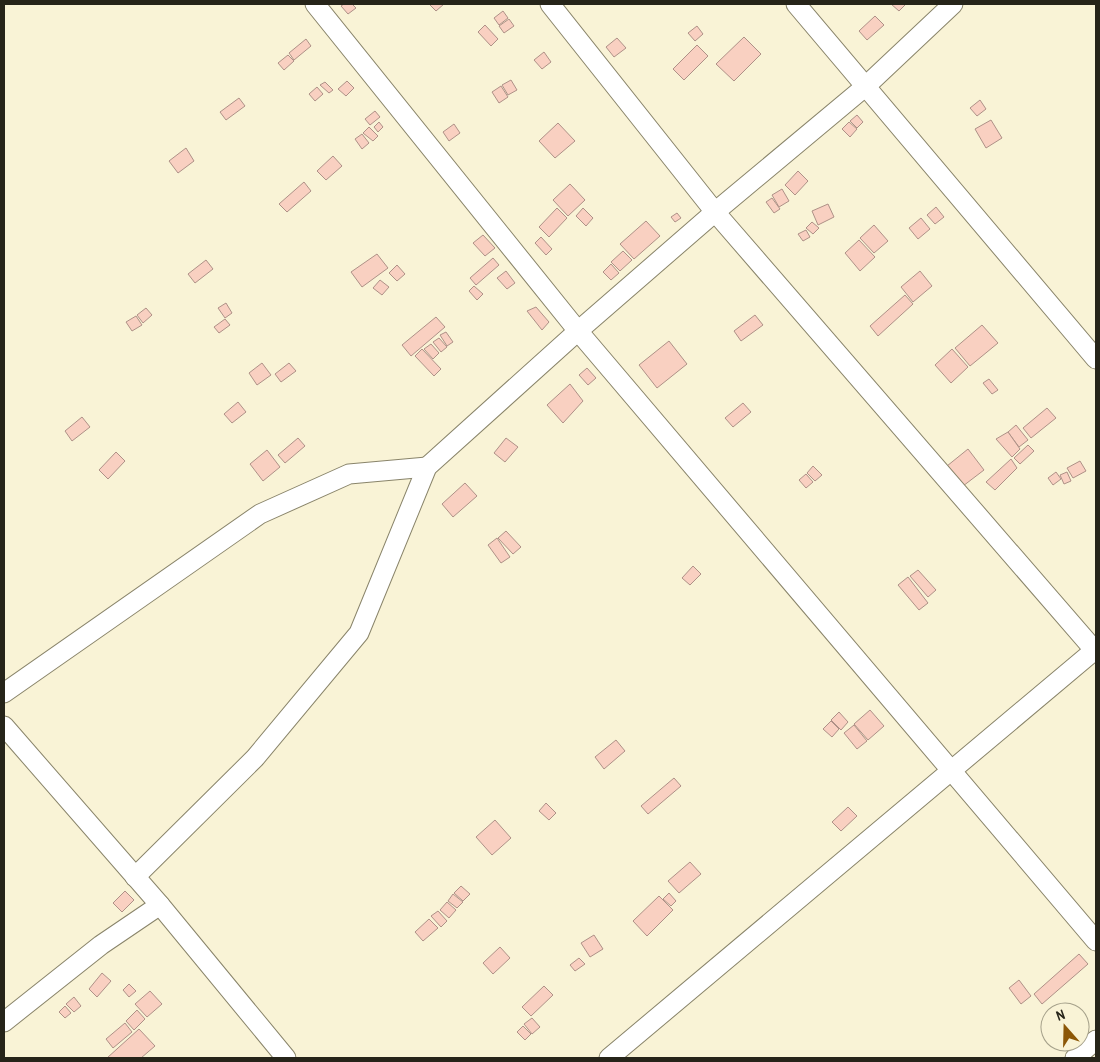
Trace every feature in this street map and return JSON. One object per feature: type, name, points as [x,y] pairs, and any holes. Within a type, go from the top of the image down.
[{"type":"street","points":[[315,4],[578,331],[1096,941]]},
{"type":"street","points":[[550,4],[715,212],[1096,650],[609,1058]]},
{"type":"street","points":[[796,4],[1096,359]]},
{"type":"street","points":[[135,877],[255,758],[359,633],[427,468],[578,331],[715,212],[866,86],[953,4]]},
{"type":"street","points":[[4,693],[260,514],[349,474],[427,468]]},
{"type":"street","points":[[4,726],[160,905],[286,1058]]},
{"type":"street","points":[[4,1022],[101,945],[160,905]]},
{"type":"street","points":[[1075,1058],[1096,1040]]},
{"type":"building","points":[[352,4],[356,8],[348,14],[341,6]]},
{"type":"building","points":[[429,4],[444,4],[436,11]]},
{"type":"building","points":[[891,4],[906,4],[899,11]]},
{"type":"building","points":[[503,11],[508,18],[499,25],[494,18]]},
{"type":"building","points":[[875,16],[884,25],[867,40],[859,31]]},
{"type":"building","points":[[509,19],[514,26],[504,33],[499,26]]},
{"type":"building","points":[[485,25],[498,39],[491,46],[478,32]]},
{"type":"building","points":[[697,26],[703,34],[695,41],[688,33]]},
{"type":"building","points":[[744,37],[761,54],[734,81],[716,64]]},
{"type":"building","points":[[617,38],[626,48],[614,57],[606,47]]},
{"type":"building","points":[[306,39],[311,46],[294,60],[289,53]]},
{"type":"building","points":[[697,45],[708,56],[684,80],[673,69]]},
{"type":"building","points":[[544,52],[551,62],[542,69],[534,60]]},
{"type":"building","points":[[288,55],[294,61],[284,70],[278,63]]},
{"type":"building","points":[[511,80],[517,90],[508,95],[502,85]]},
{"type":"building","points":[[347,81],[354,88],[346,96],[338,89]]},
{"type":"building","points":[[325,82],[333,90],[329,93],[320,85]]},
{"type":"building","points":[[501,86],[508,97],[499,103],[492,92]]},
{"type":"building","points":[[317,87],[323,94],[315,101],[309,94]]},
{"type":"building","points":[[239,98],[245,106],[226,120],[220,112]]},
{"type":"building","points":[[980,100],[986,109],[977,116],[970,108]]},
{"type":"building","points":[[375,111],[380,117],[370,125],[365,119]]},
{"type":"building","points":[[857,115],[863,122],[857,128],[850,121]]},
{"type":"building","points":[[991,120],[1002,138],[986,148],[975,129]]},
{"type":"building","points":[[379,122],[383,127],[378,132],[374,127]]},
{"type":"building","points":[[849,122],[857,129],[850,137],[842,129]]},
{"type":"building","points":[[558,123],[575,141],[555,158],[539,141]]},
{"type":"building","points":[[454,124],[460,133],[449,141],[443,132]]},
{"type":"building","points":[[369,127],[378,136],[373,141],[363,133]]},
{"type":"building","points":[[362,134],[369,143],[362,149],[355,139]]},
{"type":"building","points":[[186,148],[194,161],[178,173],[169,161]]},
{"type":"building","points":[[333,156],[342,166],[326,180],[317,171]]},
{"type":"building","points":[[798,171],[808,181],[795,195],[785,185]]},
{"type":"building","points":[[304,182],[311,191],[287,212],[279,204]]},
{"type":"building","points":[[570,184],[585,200],[568,216],[553,200]]},
{"type":"building","points":[[782,189],[789,201],[779,207],[772,195]]},
{"type":"building","points":[[772,198],[780,209],[774,213],[766,202]]},
{"type":"building","points":[[828,204],[834,217],[818,225],[812,211]]},
{"type":"building","points":[[936,207],[944,217],[935,224],[927,215]]},
{"type":"building","points":[[557,208],[567,218],[549,237],[539,227]]},
{"type":"building","points":[[583,208],[593,218],[586,226],[576,216]]},
{"type":"building","points":[[677,213],[681,218],[675,222],[671,217]]},
{"type":"building","points":[[921,218],[930,229],[918,239],[909,228]]},
{"type":"building","points":[[646,221],[660,236],[634,259],[620,244]]},
{"type":"building","points":[[812,222],[819,228],[813,234],[806,228]]},
{"type":"building","points":[[874,225],[888,241],[874,253],[860,238]]},
{"type":"building","points":[[806,230],[810,237],[803,241],[798,234]]},
{"type":"building","points":[[483,235],[495,248],[485,256],[473,243]]},
{"type":"building","points":[[541,237],[552,249],[546,255],[535,243]]},
{"type":"building","points":[[859,240],[875,257],[860,271],[845,253]]},
{"type":"building","points":[[623,251],[632,260],[620,271],[611,262]]},
{"type":"building","points":[[377,254],[388,268],[362,287],[351,272]]},
{"type":"building","points":[[493,258],[499,265],[476,285],[470,278]]},
{"type":"building","points":[[206,260],[213,269],[195,283],[188,274]]},
{"type":"building","points":[[611,264],[619,273],[611,280],[603,272]]},
{"type":"building","points":[[397,265],[405,274],[397,281],[389,273]]},
{"type":"building","points":[[506,271],[515,283],[507,289],[497,278]]},
{"type":"building","points":[[920,271],[932,286],[913,302],[901,287]]},
{"type":"building","points":[[380,280],[389,287],[382,295],[373,288]]},
{"type":"building","points":[[474,286],[483,294],[477,300],[469,291]]},
{"type":"building","points":[[905,295],[913,304],[878,336],[870,326]]},
{"type":"building","points":[[226,303],[232,313],[225,318],[218,308]]},
{"type":"building","points":[[536,307],[549,322],[542,330],[527,311]]},
{"type":"building","points":[[146,308],[152,315],[143,323],[137,315]]},
{"type":"building","points":[[755,315],[763,325],[741,341],[734,331]]},
{"type":"building","points":[[136,316],[142,325],[132,331],[126,322]]},
{"type":"building","points":[[436,317],[445,327],[411,356],[402,345]]},
{"type":"building","points":[[225,319],[230,325],[219,333],[214,327]]},
{"type":"building","points":[[982,325],[998,343],[970,366],[955,348]]},
{"type":"building","points":[[446,332],[453,342],[447,346],[440,335]]},
{"type":"building","points":[[439,338],[447,347],[441,352],[433,342]]},
{"type":"building","points":[[669,341],[687,364],[657,388],[639,365]]},
{"type":"building","points":[[431,344],[439,353],[433,359],[424,349]]},
{"type":"building","points":[[422,349],[441,369],[434,376],[415,356]]},
{"type":"building","points":[[952,349],[968,367],[951,383],[935,365]]},
{"type":"building","points":[[262,363],[271,375],[257,385],[249,373]]},
{"type":"building","points":[[289,363],[296,371],[281,382],[275,374]]},
{"type":"building","points":[[587,368],[596,378],[588,385],[579,375]]},
{"type":"building","points":[[989,379],[998,390],[992,394],[983,383]]},
{"type":"building","points":[[570,384],[583,401],[563,423],[547,405]]},
{"type":"building","points":[[238,402],[246,412],[232,423],[224,414]]},
{"type":"building","points":[[743,403],[751,412],[733,427],[725,418]]},
{"type":"building","points":[[1047,408],[1056,418],[1031,438],[1023,428]]},
{"type":"building","points":[[82,417],[90,427],[72,441],[65,431]]},
{"type":"building","points":[[1016,425],[1028,440],[1019,447],[1008,432]]},
{"type":"building","points":[[1008,432],[1020,449],[1012,457],[996,439]]},
{"type":"building","points":[[298,438],[305,446],[285,463],[278,455]]},
{"type":"building","points":[[506,438],[518,447],[505,462],[494,453]]},
{"type":"building","points":[[1028,445],[1034,451],[1020,464],[1014,458]]},
{"type":"building","points":[[968,449],[984,470],[963,486],[947,466]]},
{"type":"building","points":[[267,450],[280,467],[263,481],[250,464]]},
{"type":"building","points":[[116,452],[125,461],[108,479],[99,470]]},
{"type":"building","points":[[1011,459],[1017,468],[995,490],[986,482]]},
{"type":"building","points":[[1080,461],[1086,471],[1073,478],[1067,468]]},
{"type":"building","points":[[813,466],[822,475],[815,481],[807,473]]},
{"type":"building","points":[[1056,472],[1061,479],[1053,485],[1048,478]]},
{"type":"building","points":[[1067,472],[1071,481],[1064,484],[1060,475]]},
{"type":"building","points":[[806,474],[813,482],[806,488],[799,480]]},
{"type":"building","points":[[465,483],[477,496],[453,517],[442,504]]},
{"type":"building","points":[[506,531],[521,547],[513,554],[498,538]]},
{"type":"building","points":[[497,538],[510,557],[501,563],[488,545]]},
{"type":"building","points":[[693,566],[701,574],[690,585],[682,578]]},
{"type":"building","points":[[918,570],[936,590],[928,597],[910,576]]},
{"type":"building","points":[[908,577],[928,603],[919,610],[898,585]]},
{"type":"building","points":[[870,710],[884,726],[868,740],[854,724]]},
{"type":"building","points":[[839,712],[848,722],[841,730],[831,720]]},
{"type":"building","points":[[831,721],[839,729],[832,737],[823,729]]},
{"type":"building","points":[[854,725],[867,741],[857,749],[844,733]]},
{"type":"building","points":[[616,740],[625,751],[604,769],[595,757]]},
{"type":"building","points":[[674,778],[681,786],[648,814],[641,806]]},
{"type":"building","points":[[546,803],[556,813],[549,820],[539,811]]},
{"type":"building","points":[[848,807],[857,816],[841,831],[832,822]]},
{"type":"building","points":[[495,820],[511,838],[492,855],[476,837]]},
{"type":"building","points":[[690,862],[701,874],[679,893],[668,881]]},
{"type":"building","points":[[461,886],[470,894],[463,901],[454,893]]},
{"type":"building","points":[[125,891],[134,900],[122,912],[113,903]]},
{"type":"building","points":[[669,893],[676,901],[671,906],[663,899]]},
{"type":"building","points":[[453,894],[463,902],[457,908],[448,901]]},
{"type":"building","points":[[659,896],[673,910],[647,936],[633,921]]},
{"type":"building","points":[[447,902],[456,910],[449,918],[440,910]]},
{"type":"building","points":[[438,911],[447,921],[441,927],[431,916]]},
{"type":"building","points":[[429,919],[438,928],[423,941],[415,932]]},
{"type":"building","points":[[594,935],[603,949],[590,957],[581,943]]},
{"type":"building","points":[[500,947],[510,958],[493,974],[483,963]]},
{"type":"building","points":[[1079,954],[1088,964],[1044,1002],[1040,1002],[1034,994]]},
{"type":"building","points":[[579,958],[585,964],[575,971],[570,965]]},
{"type":"building","points":[[102,973],[111,981],[97,997],[89,989]]},
{"type":"building","points":[[1019,980],[1031,996],[1021,1004],[1009,988]]},
{"type":"building","points":[[129,984],[136,991],[129,997],[123,990]]},
{"type":"building","points":[[544,986],[553,995],[531,1016],[522,1007]]},
{"type":"building","points":[[150,991],[162,1004],[147,1017],[135,1004]]},
{"type":"building","points":[[74,997],[81,1006],[74,1012],[66,1004]]},
{"type":"building","points":[[65,1006],[71,1013],[65,1018],[59,1012]]},
{"type":"building","points":[[137,1010],[145,1019],[134,1030],[126,1021]]},
{"type":"building","points":[[532,1018],[540,1027],[532,1034],[524,1024]]},
{"type":"building","points":[[125,1023],[132,1032],[113,1048],[106,1039]]},
{"type":"building","points":[[523,1026],[531,1034],[525,1040],[517,1032]]},
{"type":"building","points":[[139,1029],[155,1046],[141,1058],[107,1058]]}]
